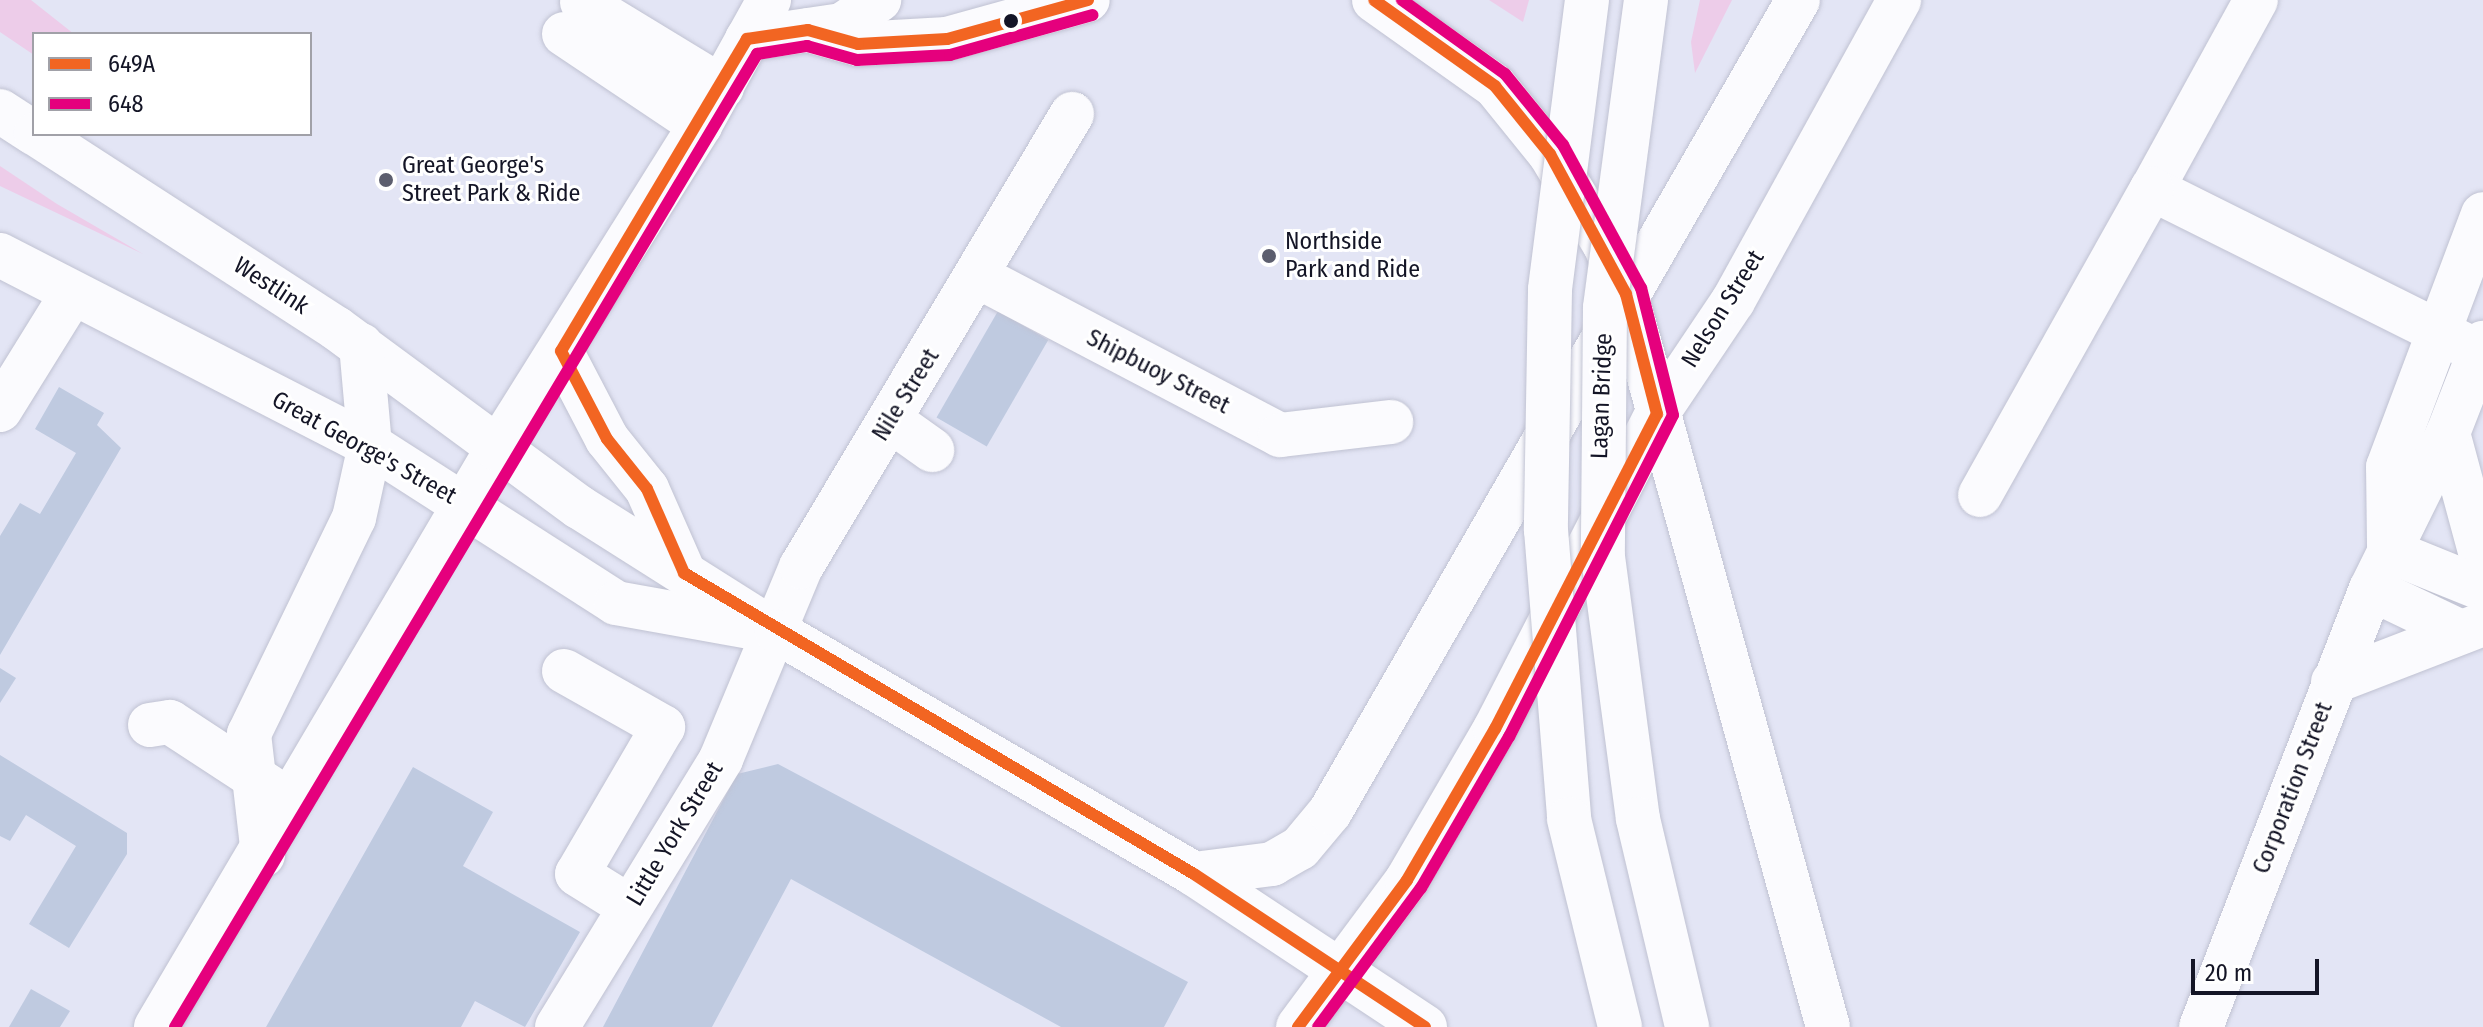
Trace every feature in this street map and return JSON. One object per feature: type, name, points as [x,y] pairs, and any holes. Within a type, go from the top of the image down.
[{"type":"main road","points":[[156,1027],[267,812],[561,351],[700,125],[769,0]]},
{"type":"main road","points":[[747,39],[842,25],[879,0]]},
{"type":"main road","points":[[808,30],[858,44],[947,39],[1088,0]]},
{"type":"main road","points":[[1374,0],[1495,86],[1550,154],[1626,294],[1828,1027]]},
{"type":"main road","points":[[1587,0],[1550,290],[1546,530],[1569,819],[1620,1027]]},
{"type":"main road","name":"Lagan Bridge","points":[[1646,0],[1605,308],[1603,557],[1638,819],[1687,1027]]},
{"type":"main road","points":[[1194,874],[1272,864],[1300,848],[1330,812],[1798,0]]},
{"type":"main road","name":"Nelson Street","points":[[1298,1027],[1407,880],[1495,729],[1657,414],[1733,301],[1899,0]]},
{"type":"main road","points":[[1980,495],[2256,0]]},
{"type":"main road","points":[[700,125],[573,18],[722,87]]},
{"type":"main road","name":"Westlink","points":[[0,111],[32,131]]},
{"type":"main road","name":"Nile Street","points":[[777,632],[801,567],[979,277],[1072,114]]},
{"type":"main road","name":"Westlink","points":[[40,136],[361,345],[497,449]]},
{"type":"main road","points":[[2152,189],[2438,333],[2481,347]]},
{"type":"main road","name":"Corporation Street","points":[[2380,570],[2388,467],[2483,214]]},
{"type":"main road","name":"Great George's Street","points":[[0,255],[370,445],[616,603],[777,632]]},
{"type":"main road","name":"Shipbuoy Street","points":[[979,277],[1280,435],[1391,422]]},
{"type":"main road","points":[[0,410],[72,294]]},
{"type":"main road","points":[[267,812],[249,734],[354,518],[370,445],[361,345]]},
{"type":"main road","name":"Corporation Street","points":[[2201,1027],[2333,682],[2380,570],[2448,433],[2481,347]]},
{"type":"main road","points":[[561,351],[607,439],[647,489],[684,573]]},
{"type":"main road","points":[[890,420],[932,450]]},
{"type":"main road","points":[[2448,433],[2474,576],[2472,628]]},
{"type":"main road","name":"Great George's Street","points":[[497,449],[777,632],[1194,874],[1344,968],[1425,1027]]},
{"type":"main road","points":[[2380,570],[2474,576]]},
{"type":"main road","points":[[2380,570],[2472,628]]},
{"type":"main road","points":[[2333,682],[2472,628]]},
{"type":"main road","name":"Little York Street","points":[[557,1027],[721,759],[777,632]]},
{"type":"main road","points":[[564,671],[721,759]]},
{"type":"main road","points":[[143,720],[155,742],[267,812]]},
{"type":"main road","points":[[630,907],[577,874],[663,727]]},
{"type":"shaded area","points":[[0,0],[31,0],[71,32],[32,32],[32,54],[0,32]]},
{"type":"shaded area","points":[[1489,0],[1529,0],[1523,22]]},
{"type":"shaded area","points":[[1700,0],[1732,0],[1695,73],[1691,42]]},
{"type":"shaded area","points":[[0,166],[57,204],[143,254],[0,186]]},
{"type":"building","points":[[998,311],[1048,340],[987,447],[936,418]]},
{"type":"building","points":[[59,387],[104,413],[97,425],[121,448],[0,655],[0,536],[20,503],[40,514],[76,453],[35,429]]},
{"type":"building","points":[[0,668],[16,678],[0,703]]},
{"type":"building","points":[[0,755],[127,833],[127,854],[69,948],[29,924],[76,846],[26,815],[10,841],[0,836]]},
{"type":"building","points":[[778,764],[1188,982],[1164,1027],[1061,1027],[791,879],[712,1027],[603,1027],[737,774]]},
{"type":"building","points":[[413,767],[493,812],[463,866],[580,932],[525,1027],[475,1001],[461,1027],[266,1027]]},
{"type":"building","points":[[31,989],[70,1011],[60,1027],[9,1027]]},
{"type":"transit line","name":"649A","points":[[1088,0],[947,39],[858,44],[808,30],[747,39],[561,351],[607,439],[647,489],[684,573],[1194,874],[1425,1027]]},
{"type":"transit line","name":"649A","points":[[1298,1027],[1407,880],[1495,729],[1657,414],[1626,294],[1550,154],[1495,86],[1374,0]]},
{"type":"transit line","name":"648","points":[[1318,1027],[1421,888],[1509,737],[1673,415],[1641,288],[1563,145],[1505,74],[1402,0]]},
{"type":"transit line","name":"648","points":[[175,1027],[757,54],[807,46],[857,60],[950,55],[1092,15]]},
{"type":"place","name":"Great George's Street Park & Ride","points":[[386,180]]},
{"type":"place","name":"Northside Park and Ride","points":[[1269,256]]}]
